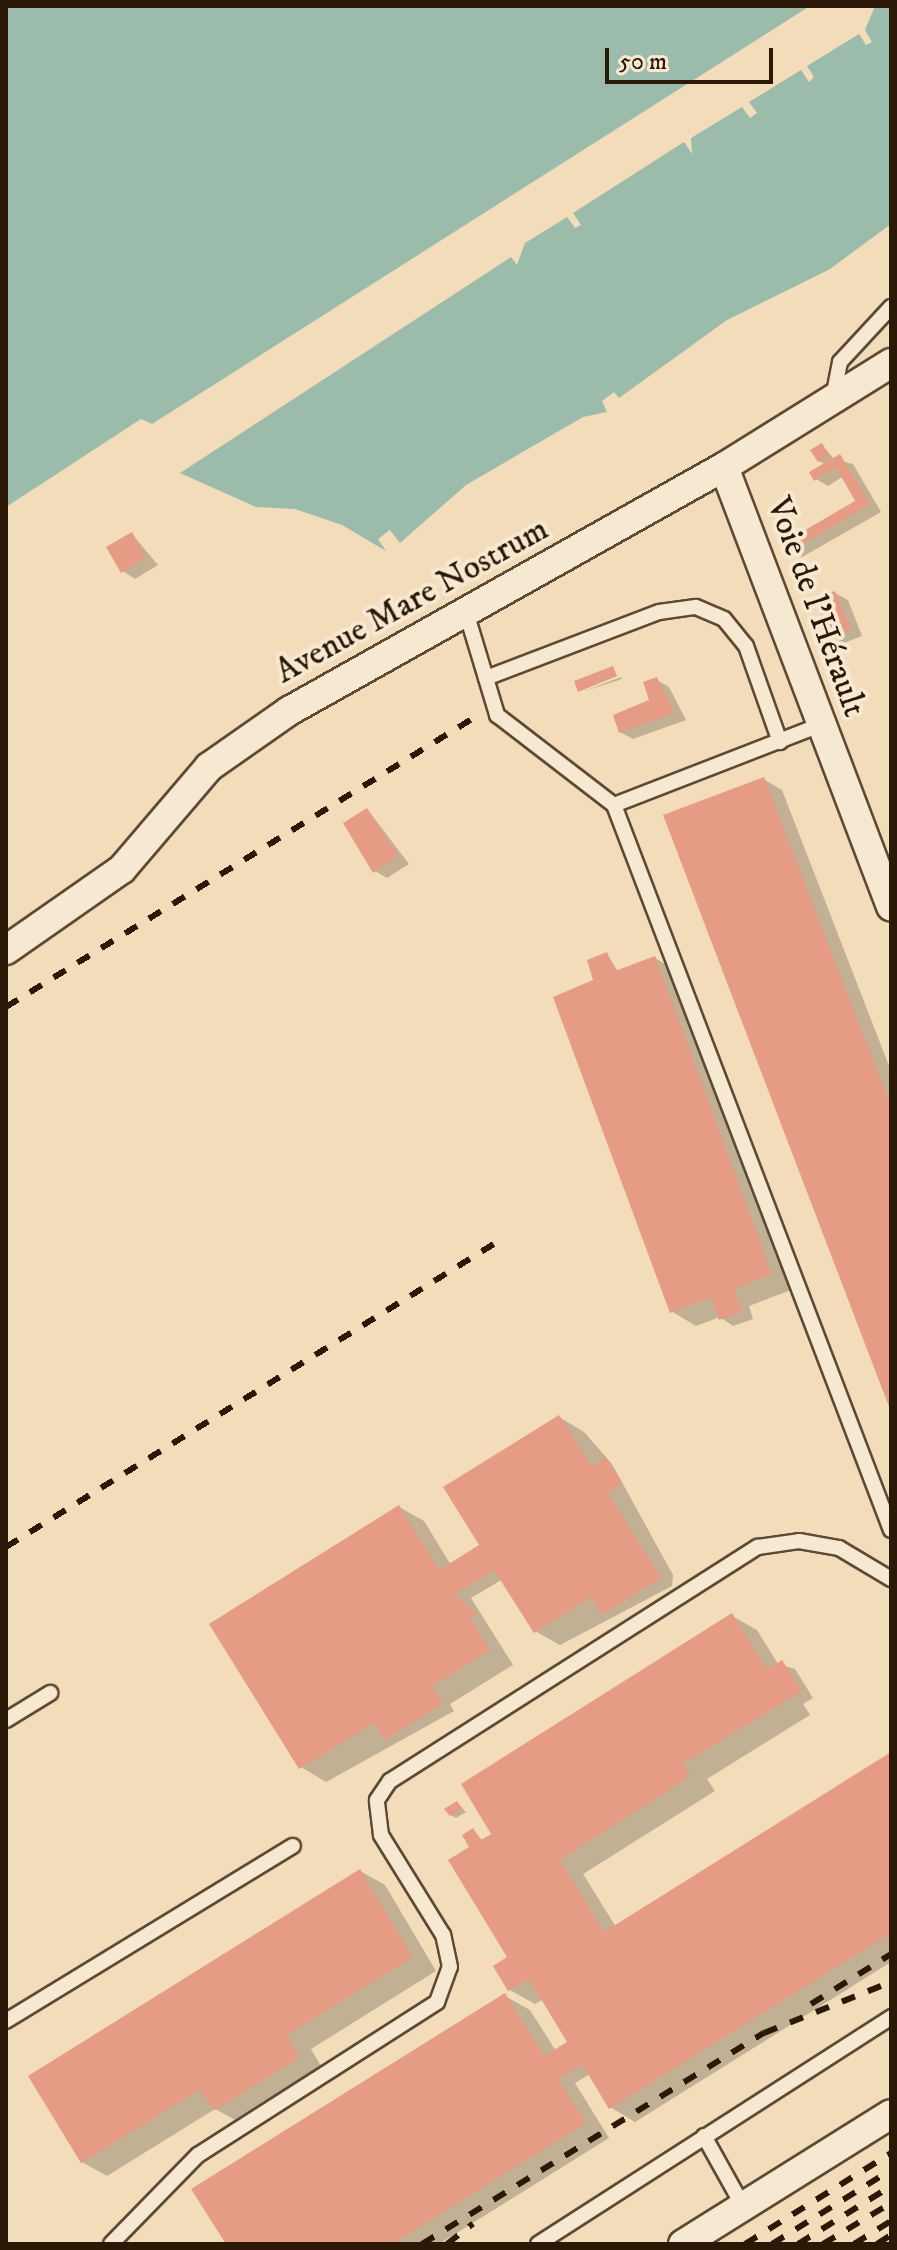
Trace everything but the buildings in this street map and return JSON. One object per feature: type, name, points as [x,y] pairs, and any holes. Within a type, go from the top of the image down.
[{"type":"street","name":"Avenue Mare Nostrum","points":[[6,950],[122,869],[209,767],[289,711],[724,467],[891,363]]},
{"type":"street","name":"Voie de l'Hérault","points":[[724,467],[891,906]]},
{"type":"street","points":[[683,2244],[891,2114]]},
{"type":"lane","points":[[833,399],[840,362],[891,307]]},
{"type":"lane","points":[[486,678],[659,612],[696,607],[724,619],[746,646],[780,742]]},
{"type":"lane","points":[[466,612],[497,715],[614,805],[891,1530]]},
{"type":"lane","points":[[614,805],[820,725]]},
{"type":"lane","points":[[111,2244],[198,2155],[437,2002],[450,1967],[443,1935],[381,1835],[377,1800],[390,1781],[758,1547],[799,1541],[839,1548],[891,1579]]},
{"type":"lane","points":[[6,1720],[50,1693]]},
{"type":"lane","points":[[6,2021],[293,1846]]},
{"type":"lane","points":[[538,2244],[891,2017]]},
{"type":"lane","points":[[704,2136],[743,2206]]},
{"type":"shaded area","points":[[6,6],[810,6],[152,424],[141,419],[6,507]]},
{"type":"shaded area","points":[[875,6],[891,6],[891,224],[830,269],[727,320],[619,398],[614,392],[602,401],[607,412],[583,417],[466,485],[400,543],[390,530],[378,539],[386,551],[342,525],[295,509],[256,507],[180,473],[511,257],[517,265],[525,243],[567,217],[575,228],[581,225],[573,213],[684,142],[692,154],[691,138],[742,107],[750,118],[757,113],[749,102],[801,70],[809,82],[814,77],[807,66],[859,34],[866,45],[872,42],[865,30]]},
{"type":"railway","points":[[6,1007],[472,719]]},
{"type":"railway","points":[[6,1547],[497,1242]]},
{"type":"railway","points":[[811,2004],[891,1954]]},
{"type":"railway","points":[[422,2244],[764,2033],[891,1982]]},
{"type":"railway","points":[[745,2244],[891,2153]]},
{"type":"railway","points":[[772,2244],[891,2170]]},
{"type":"railway","points":[[798,2244],[891,2186]]},
{"type":"railway","points":[[823,2244],[891,2203]]},
{"type":"railway","points":[[854,2244],[891,2221]]},
{"type":"railway","points":[[447,2244],[473,2224]]},
{"type":"railway","points":[[877,2244],[891,2235]]}]
